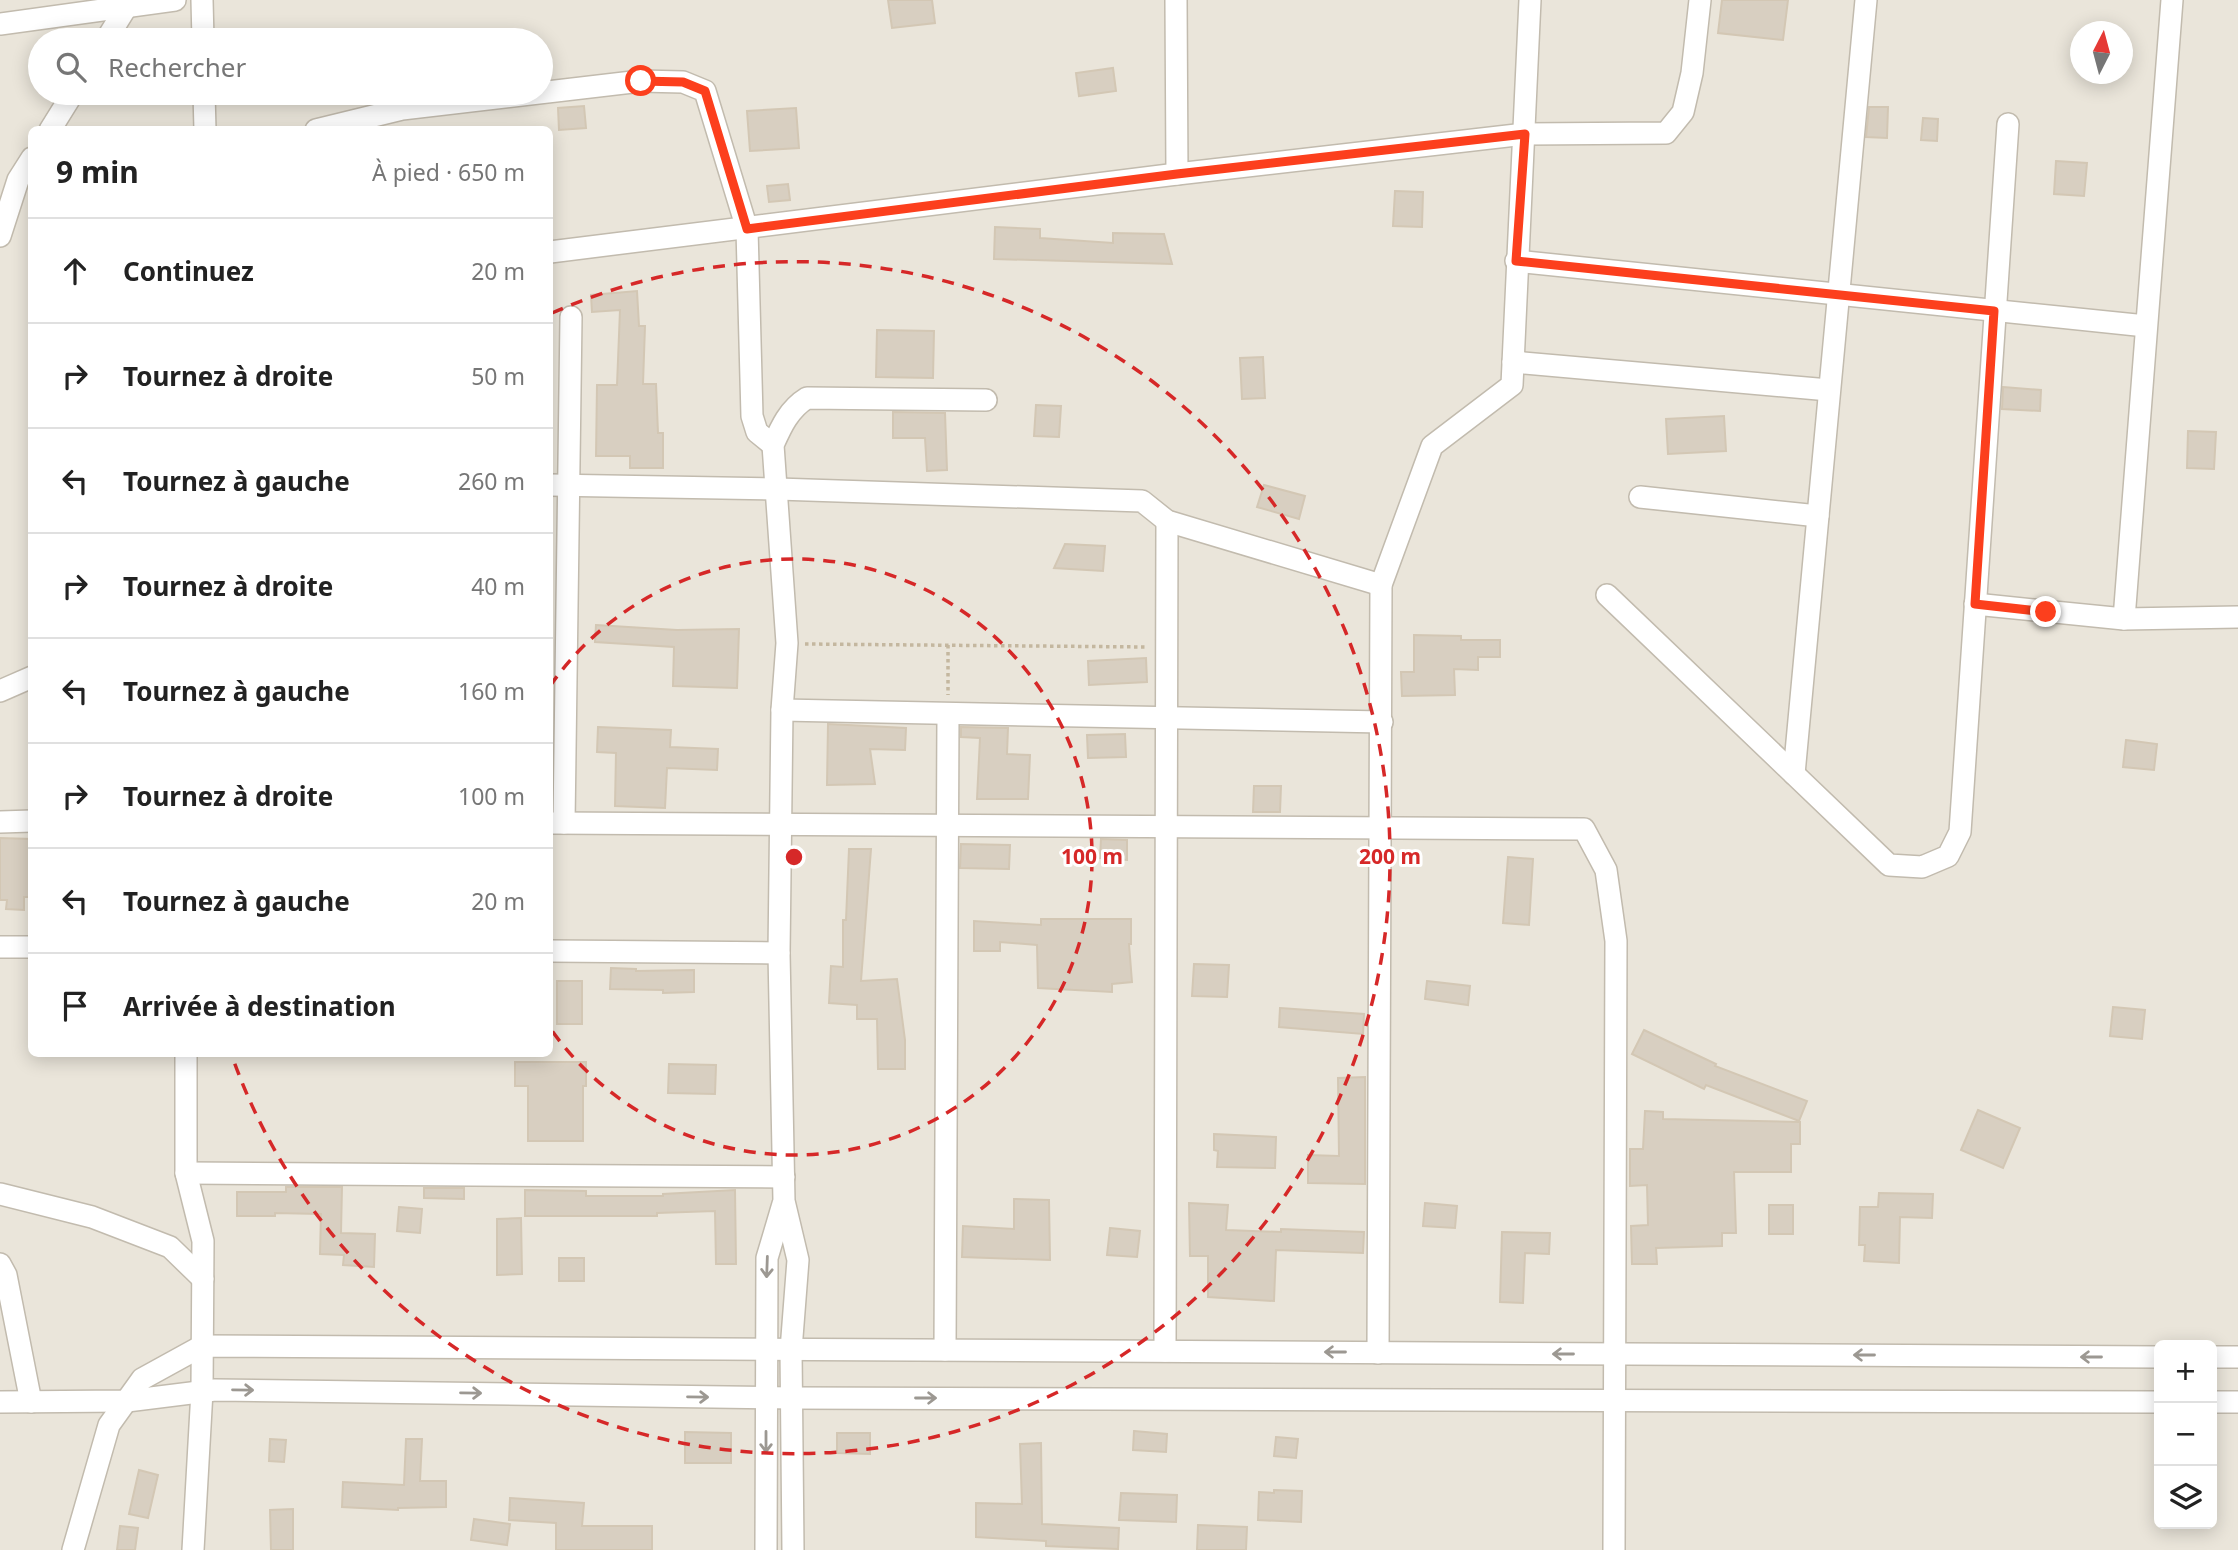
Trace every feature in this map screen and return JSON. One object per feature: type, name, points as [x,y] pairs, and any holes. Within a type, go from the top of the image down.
[{"type":"street","points":[[0,24],[175,0]]},
{"type":"street","points":[[202,0],[203,28]]},
{"type":"street","points":[[1176,0],[1177,174]]},
{"type":"street","points":[[1378,1353],[1381,585],[1432,446],[1512,385],[1530,0]]},
{"type":"street","points":[[553,252],[1177,174],[1525,134],[1666,133],[1683,112],[1692,72],[1700,0]]},
{"type":"street","points":[[1794,774],[1866,0]]},
{"type":"street","points":[[2124,619],[2172,0]]},
{"type":"street","points":[[113,28],[127,6]]},
{"type":"street","points":[[553,91],[641,81],[683,82],[705,91],[747,229],[752,416],[757,432],[773,445]]},
{"type":"street","points":[[52,126],[66,105]]},
{"type":"street","points":[[204,105],[205,126]]},
{"type":"street","points":[[332,126],[402,109],[436,105]]},
{"type":"street","points":[[1606,595],[1889,865],[1922,867],[1948,856],[1960,832],[2008,124]]},
{"type":"street","points":[[0,236],[18,180],[28,164]]},
{"type":"street","points":[[1516,261],[2146,326]]},
{"type":"street","points":[[571,317],[559,485],[557,823],[1584,829],[1605,870],[1616,941],[1614,1550]]},
{"type":"street","points":[[1513,362],[1829,390]]},
{"type":"street","points":[[793,1550],[791,1349],[798,1260],[784,1201],[779,953],[782,710],[787,643],[773,445],[784,420],[807,398],[986,400]]},
{"type":"street","points":[[559,485],[1142,501],[1167,521],[1381,585]]},
{"type":"street","points":[[1640,497],[1818,516]]},
{"type":"street","points":[[1165,1351],[1167,521]]},
{"type":"street","points":[[1975,604],[2124,619],[2238,617]]},
{"type":"street","points":[[0,691],[28,679]]},
{"type":"street","points":[[782,710],[1382,722]]},
{"type":"street","points":[[945,1350],[948,715]]},
{"type":"street","points":[[0,822],[28,821]]},
{"type":"street","points":[[0,947],[28,947]]},
{"type":"street","points":[[553,951],[779,953]]},
{"type":"street","points":[[186,1057],[186,1173],[203,1241],[202,1391],[193,1550]]},
{"type":"street","points":[[186,1173],[784,1177]]},
{"type":"street","points":[[0,1194],[92,1217],[170,1247],[203,1279]]},
{"type":"street","points":[[766,1550],[767,1258],[784,1201]]},
{"type":"street","points":[[0,1264],[6,1275],[32,1402]]},
{"type":"street","points":[[73,1550],[109,1424],[142,1379],[202,1346],[2154,1357]]},
{"type":"street","points":[[2217,1357],[2238,1357]]},
{"type":"street","points":[[0,1402],[127,1401],[202,1391],[767,1398],[2154,1402]]},
{"type":"street","points":[[2217,1402],[2238,1402]]},
{"type":"path","points":[[787,643],[1167,647]]},
{"type":"path","points":[[948,645],[948,715]]},
{"type":"shaded area","points":[[0,0],[2238,0],[2238,1550],[0,1550]]},
{"type":"building","points":[[888,0],[932,0],[935,23],[892,28]]},
{"type":"building","points":[[1722,0],[1788,0],[1783,40],[1718,33]]},
{"type":"building","points":[[1113,68],[1116,91],[1079,96],[1076,73]]},
{"type":"building","points":[[584,106],[586,128],[559,130],[558,108]]},
{"type":"building","points":[[1869,107],[1888,107],[1887,138],[1866,137]]},
{"type":"building","points":[[796,108],[799,148],[750,151],[747,111]]},
{"type":"building","points":[[1923,118],[1938,119],[1937,141],[1921,140]]},
{"type":"building","points":[[2056,161],[2087,163],[2084,196],[2054,194]]},
{"type":"building","points":[[788,184],[790,200],[769,202],[767,186]]},
{"type":"building","points":[[1395,191],[1423,192],[1422,227],[1393,226]]},
{"type":"building","points":[[995,227],[1040,229],[1040,238],[1113,243],[1113,233],[1164,234],[1172,264],[994,259]]},
{"type":"building","points":[[637,291],[639,326],[645,326],[643,384],[656,384],[658,433],[663,433],[663,468],[630,468],[630,456],[596,456],[597,385],[617,385],[620,310],[592,312],[591,295]]},
{"type":"building","points":[[877,330],[934,331],[933,378],[876,377]]},
{"type":"building","points":[[1263,357],[1265,398],[1242,399],[1240,358]]},
{"type":"building","points":[[2003,387],[2041,390],[2040,411],[2002,409]]},
{"type":"building","points":[[1036,405],[1061,406],[1059,437],[1034,436]]},
{"type":"building","points":[[893,412],[945,413],[947,470],[927,471],[925,438],[893,438]]},
{"type":"building","points":[[1724,416],[1726,451],[1668,454],[1666,419]]},
{"type":"building","points":[[2188,431],[2216,432],[2214,469],[2187,468]]},
{"type":"building","points":[[1264,485],[1305,496],[1299,519],[1257,507]]},
{"type":"building","points":[[1065,544],[1105,546],[1103,571],[1054,568]]},
{"type":"building","points":[[596,625],[677,630],[739,629],[737,688],[673,686],[674,647],[595,642]]},
{"type":"building","points":[[1414,635],[1461,636],[1461,640],[1500,640],[1500,657],[1478,657],[1478,670],[1454,669],[1455,695],[1402,696],[1401,672],[1414,672]]},
{"type":"building","points":[[1146,658],[1147,682],[1089,685],[1088,661]]},
{"type":"building","points":[[828,724],[906,728],[905,750],[870,749],[875,784],[827,785]]},
{"type":"building","points":[[598,727],[671,730],[670,747],[718,749],[717,770],[667,768],[665,808],[615,806],[616,753],[597,752]]},
{"type":"building","points":[[961,727],[1008,728],[1007,754],[1030,755],[1028,799],[977,799],[980,738],[961,737]]},
{"type":"building","points":[[1125,734],[1126,757],[1088,758],[1087,735]]},
{"type":"building","points":[[2126,740],[2157,744],[2154,770],[2123,767]]},
{"type":"building","points":[[1254,786],[1281,786],[1280,812],[1253,812]]},
{"type":"building","points":[[0,838],[28,839],[28,897],[24,897],[24,910],[6,909],[7,900],[0,900]]},
{"type":"building","points":[[1101,839],[1127,840],[1127,860],[1100,858]]},
{"type":"building","points":[[961,844],[1010,845],[1009,869],[960,868]]},
{"type":"building","points":[[849,849],[871,849],[861,981],[897,979],[905,1040],[905,1069],[878,1069],[877,1019],[857,1019],[857,1005],[829,1003],[831,966],[843,967],[843,920],[846,920]]},
{"type":"building","points":[[1508,857],[1533,859],[1529,925],[1503,923]]},
{"type":"building","points":[[1041,919],[1131,919],[1129,944],[1132,982],[1112,984],[1112,992],[1038,988],[1037,945],[1000,942],[1000,951],[974,951],[974,921],[1041,925]]},
{"type":"building","points":[[1194,964],[1229,965],[1227,997],[1192,996]]},
{"type":"building","points":[[611,968],[636,971],[694,970],[694,992],[663,993],[663,990],[610,989]]},
{"type":"building","points":[[557,981],[582,981],[582,1024],[557,1024]]},
{"type":"building","points":[[1427,981],[1470,986],[1468,1005],[1425,999]]},
{"type":"building","points":[[2113,1007],[2145,1010],[2142,1039],[2110,1036]]},
{"type":"building","points":[[1280,1008],[1364,1014],[1363,1034],[1279,1027]]},
{"type":"building","points":[[1644,1030],[1716,1064],[1715,1066],[1807,1101],[1799,1121],[1706,1085],[1704,1089],[1632,1054]]},
{"type":"building","points":[[515,1062],[586,1062],[583,1141],[528,1141],[528,1086],[515,1086]]},
{"type":"building","points":[[669,1064],[716,1065],[715,1094],[668,1093]]},
{"type":"building","points":[[1365,1077],[1365,1184],[1308,1183],[1308,1155],[1339,1156],[1338,1078]]},
{"type":"building","points":[[1978,1110],[2020,1128],[2003,1168],[1961,1150]]},
{"type":"building","points":[[1645,1111],[1663,1112],[1663,1119],[1800,1122],[1800,1144],[1791,1144],[1791,1172],[1734,1172],[1736,1233],[1722,1233],[1722,1246],[1656,1248],[1657,1264],[1632,1264],[1631,1226],[1648,1225],[1647,1185],[1630,1186],[1630,1149],[1643,1149]]},
{"type":"building","points":[[1214,1134],[1276,1137],[1275,1168],[1217,1167],[1218,1151],[1214,1150]]},
{"type":"building","points":[[286,1187],[342,1187],[341,1233],[375,1234],[374,1267],[343,1265],[344,1255],[320,1254],[321,1214],[237,1216],[237,1192],[286,1192]]},
{"type":"building","points":[[424,1188],[464,1188],[464,1199],[424,1198]]},
{"type":"building","points":[[525,1190],[586,1191],[586,1196],[663,1196],[735,1190],[736,1264],[716,1264],[715,1211],[657,1213],[657,1216],[525,1216]]},
{"type":"building","points":[[1879,1193],[1933,1194],[1932,1218],[1900,1217],[1899,1263],[1864,1261],[1865,1245],[1859,1245],[1860,1207],[1878,1207]]},
{"type":"building","points":[[1014,1199],[1049,1200],[1050,1260],[962,1257],[963,1226],[1014,1229]]},
{"type":"building","points":[[1189,1203],[1228,1205],[1226,1230],[1364,1232],[1363,1253],[1276,1250],[1274,1301],[1208,1297],[1208,1256],[1190,1256]]},
{"type":"building","points":[[1425,1203],[1457,1206],[1455,1228],[1423,1226]]},
{"type":"building","points":[[1769,1205],[1793,1205],[1793,1234],[1769,1234]]},
{"type":"building","points":[[399,1207],[422,1209],[420,1233],[397,1231]]},
{"type":"building","points":[[521,1218],[522,1274],[497,1275],[497,1219]]},
{"type":"building","points":[[1110,1228],[1140,1231],[1137,1257],[1107,1255]]},
{"type":"building","points":[[1502,1232],[1550,1233],[1549,1254],[1525,1253],[1523,1303],[1500,1302]]},
{"type":"building","points":[[559,1258],[584,1258],[584,1281],[559,1281]]},
{"type":"building","points":[[1134,1431],[1167,1434],[1166,1452],[1133,1450]]},
{"type":"building","points":[[685,1432],[731,1433],[731,1463],[685,1463]]},
{"type":"building","points":[[837,1433],[870,1433],[870,1454],[837,1453]]},
{"type":"building","points":[[1276,1437],[1298,1439],[1296,1458],[1274,1456]]},
{"type":"building","points":[[270,1439],[286,1440],[284,1462],[269,1461]]},
{"type":"building","points":[[406,1439],[422,1439],[420,1481],[446,1481],[446,1507],[398,1510],[342,1507],[343,1482],[404,1485]]},
{"type":"building","points":[[1041,1443],[1042,1524],[1119,1528],[1118,1549],[1046,1546],[1046,1541],[976,1537],[976,1503],[1022,1504],[1020,1444]]},
{"type":"building","points":[[139,1470],[158,1475],[148,1518],[129,1514]]},
{"type":"building","points":[[1274,1490],[1302,1491],[1301,1522],[1258,1520],[1259,1492],[1274,1493]]},
{"type":"building","points":[[1121,1493],[1177,1495],[1176,1522],[1119,1520]]},
{"type":"building","points":[[510,1498],[584,1503],[582,1526],[652,1526],[652,1550],[556,1550],[556,1523],[509,1520]]},
{"type":"building","points":[[293,1509],[293,1550],[271,1550],[270,1510]]},
{"type":"building","points":[[474,1519],[510,1524],[507,1545],[471,1540]]},
{"type":"building","points":[[1198,1525],[1247,1527],[1246,1550],[1197,1550]]},
{"type":"building","points":[[120,1526],[138,1528],[135,1550],[117,1550]]},
{"type":"route","points":[[641,81],[683,82],[705,91],[747,229],[1177,174],[1525,134],[1516,261],[1994,311],[1975,604],[2046,612]]}]
